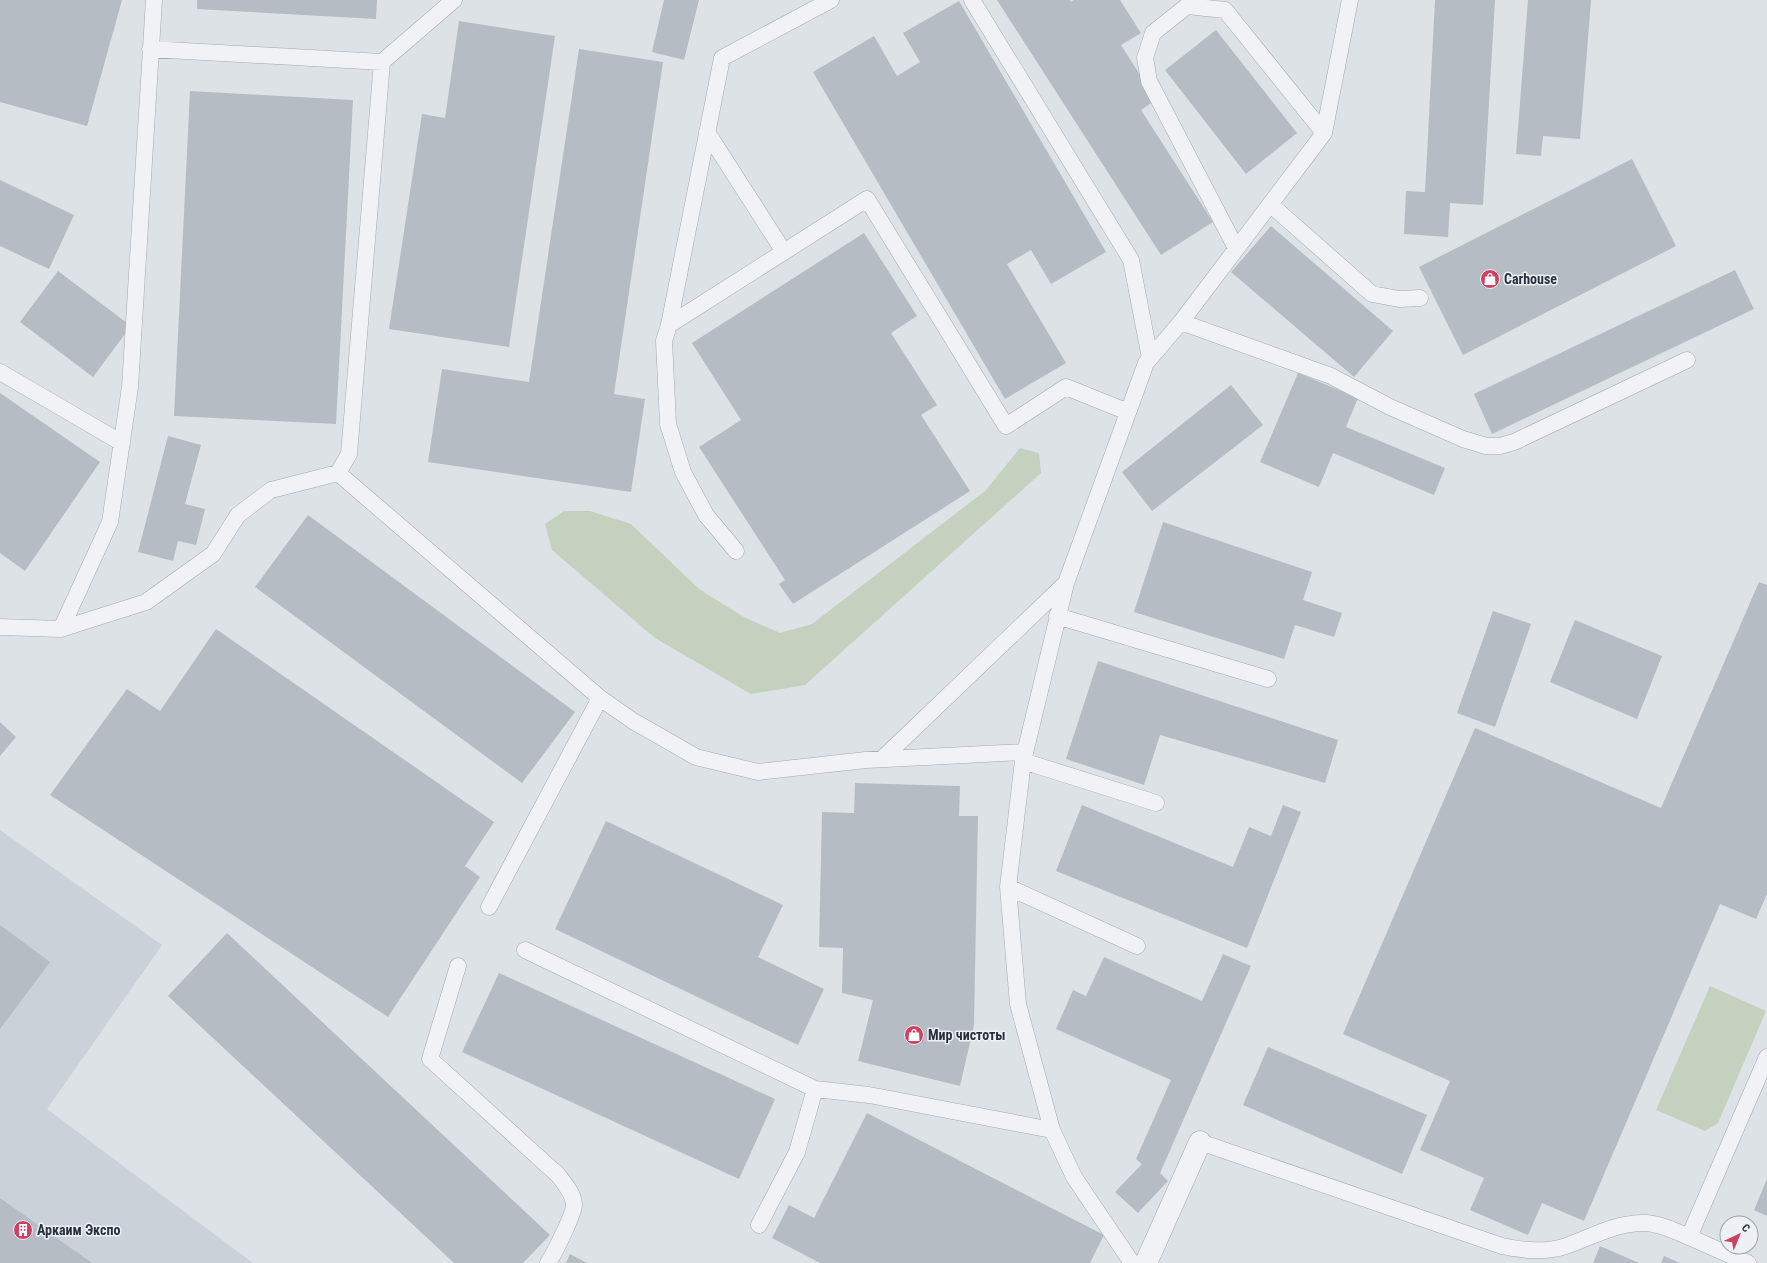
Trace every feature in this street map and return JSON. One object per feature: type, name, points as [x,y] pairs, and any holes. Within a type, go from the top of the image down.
[{"type":"street","points":[[1146,1263],[1200,1142]]},
{"type":"lane","points":[[60,629],[110,522],[122,444],[130,387],[154,0]]},
{"type":"lane","points":[[150,49],[382,62],[454,0]]},
{"type":"lane","points":[[736,551],[706,515],[682,472],[668,424],[664,341],[669,325],[722,58],[831,0]]},
{"type":"lane","points":[[972,0],[1131,260],[1150,358]]},
{"type":"lane","points":[[1132,1263],[1074,1177],[1052,1130],[1018,1004],[1008,887],[1024,756],[1066,583],[1146,363],[1181,322],[1324,133],[1350,0]]},
{"type":"lane","points":[[1236,248],[1149,81],[1145,58],[1153,33],[1187,6],[1225,10],[1324,133]]},
{"type":"lane","points":[[0,627],[60,629],[146,602],[213,554],[238,515],[271,490],[338,473],[348,454],[382,62]]},
{"type":"lane","points":[[707,132],[784,252]]},
{"type":"lane","points":[[669,325],[867,199],[1006,426],[1066,387],[1128,412]]},
{"type":"lane","points":[[1270,204],[1372,294],[1399,299],[1420,298]]},
{"type":"lane","points":[[1181,322],[1331,376],[1390,407],[1463,439],[1486,446],[1500,446],[1514,442],[1687,360]]},
{"type":"lane","points":[[0,372],[122,444]]},
{"type":"lane","points":[[338,473],[600,698],[633,722],[696,757],[758,772],[882,759],[1024,756],[1156,803]]},
{"type":"lane","points":[[882,759],[1066,583]]},
{"type":"lane","points":[[1057,616],[1268,679]]},
{"type":"lane","points":[[489,906],[600,698]]},
{"type":"lane","points":[[1008,887],[1137,946]]},
{"type":"lane","points":[[525,950],[815,1089],[869,1095],[1052,1130]]},
{"type":"lane","points":[[458,966],[430,1059],[558,1175],[569,1188],[574,1205],[556,1250],[548,1263]]},
{"type":"lane","points":[[1689,1238],[1767,1058]]},
{"type":"lane","points":[[759,1225],[797,1152],[815,1089]]},
{"type":"lane","points":[[1200,1142],[1502,1246],[1522,1251],[1538,1251],[1566,1246],[1597,1233],[1632,1224],[1646,1223],[1663,1226],[1748,1263]]},
{"type":"shaded area","points":[[0,830],[162,945],[47,1109],[253,1263],[0,1263]]},
{"type":"green space","points":[[1020,448],[1039,453],[1041,473],[805,685],[751,694],[655,638],[552,550],[545,524],[564,511],[590,511],[631,524],[699,589],[744,617],[780,633],[812,624],[985,491]]},
{"type":"green space","points":[[1710,986],[1766,1011],[1718,1123],[1705,1131],[1656,1110]]},
{"type":"building","points":[[0,0],[122,0],[87,126],[0,102]]},
{"type":"building","points":[[197,0],[377,0],[376,19],[197,9]]},
{"type":"building","points":[[664,0],[699,0],[684,60],[652,52]]},
{"type":"building","points":[[997,0],[1070,0],[1071,2],[1074,0],[1120,0],[1141,33],[1121,45],[1156,100],[1141,110],[1213,222],[1161,255]]},
{"type":"building","points":[[1435,0],[1495,0],[1483,205],[1450,203],[1448,237],[1404,234],[1406,191],[1425,192]]},
{"type":"building","points":[[1528,0],[1591,0],[1580,139],[1543,136],[1541,156],[1516,154]]},
{"type":"building","points":[[959,1],[1106,252],[1051,284],[1031,250],[1007,264],[1066,363],[1005,399],[813,72],[874,36],[897,76],[920,62],[903,33]]},
{"type":"building","points":[[459,21],[555,36],[509,347],[389,329],[422,114],[445,118]]},
{"type":"building","points":[[1216,30],[1297,133],[1246,174],[1165,70]]},
{"type":"building","points":[[579,49],[663,62],[614,394],[645,399],[631,492],[428,462],[442,369],[529,382]]},
{"type":"building","points":[[190,91],[353,100],[336,424],[174,416]]},
{"type":"building","points":[[1632,159],[1676,246],[1463,355],[1419,267]]},
{"type":"building","points":[[0,180],[74,215],[49,269],[0,246]]},
{"type":"building","points":[[1271,226],[1393,331],[1354,377],[1231,272]]},
{"type":"building","points":[[864,233],[917,316],[891,333],[937,405],[921,415],[970,491],[793,604],[779,584],[785,580],[699,447],[741,420],[692,343]]},
{"type":"building","points":[[1735,270],[1754,309],[1492,434],[1474,394]]},
{"type":"building","points":[[58,271],[131,326],[93,377],[20,322]]},
{"type":"building","points":[[1298,373],[1358,398],[1346,427],[1445,468],[1434,495],[1333,453],[1319,487],[1260,462]]},
{"type":"building","points":[[1231,385],[1263,425],[1152,511],[1122,472]]},
{"type":"building","points":[[0,393],[100,462],[25,571],[0,553]]},
{"type":"building","points":[[168,436],[201,445],[185,504],[205,509],[196,545],[178,541],[173,561],[138,552]]},
{"type":"building","points":[[308,515],[575,712],[522,783],[255,587]]},
{"type":"building","points":[[1163,522],[1312,572],[1303,600],[1342,613],[1334,637],[1295,625],[1284,659],[1134,612]]},
{"type":"building","points":[[1759,582],[1767,585],[1767,894],[1756,919],[1720,904],[1584,1221],[1542,1203],[1528,1235],[1470,1210],[1484,1178],[1420,1150],[1450,1081],[1343,1034],[1475,728],[1661,808]]},
{"type":"building","points":[[1493,611],[1531,624],[1495,727],[1457,713]]},
{"type":"building","points":[[1575,620],[1662,656],[1637,719],[1550,682]]},
{"type":"building","points":[[216,629],[494,822],[465,866],[480,877],[388,1017],[50,795],[127,689],[160,711]]},
{"type":"building","points":[[1098,661],[1338,740],[1325,783],[1160,735],[1144,785],[1066,759]]},
{"type":"building","points":[[0,722],[16,737],[0,756]]},
{"type":"building","points":[[855,783],[960,786],[959,816],[978,816],[974,1025],[960,1086],[858,1061],[873,1000],[842,993],[843,948],[819,947],[822,812],[854,813]]},
{"type":"building","points":[[1082,805],[1233,867],[1249,827],[1271,836],[1283,805],[1301,812],[1247,948],[1056,871]]},
{"type":"building","points":[[606,821],[783,905],[758,957],[824,989],[798,1045],[555,929]]},
{"type":"building","points":[[0,925],[50,962],[0,1029]]},
{"type":"building","points":[[227,933],[550,1235],[523,1263],[454,1263],[168,996]]},
{"type":"building","points":[[1223,954],[1251,966],[1160,1173],[1168,1181],[1138,1213],[1115,1192],[1142,1164],[1136,1159],[1171,1080],[1056,1029],[1073,990],[1086,996],[1104,957],[1202,1001]]},
{"type":"building","points":[[499,973],[775,1099],[739,1179],[462,1052]]},
{"type":"building","points":[[1268,1047],[1427,1115],[1402,1174],[1243,1105]]},
{"type":"building","points":[[867,1113],[1104,1235],[1090,1263],[820,1263],[772,1238],[789,1205],[814,1218]]},
{"type":"building","points":[[1767,1179],[1767,1216],[1754,1210]]},
{"type":"building","name":"Аркаим Экспо","points":[[0,1198],[92,1263],[0,1263]]},
{"type":"building","points":[[1600,1246],[1639,1263],[1593,1263]]},
{"type":"building","points":[[570,1254],[587,1263],[566,1263]]},
{"type":"building","points":[[1664,1256],[1680,1263],[1661,1263]]},
{"type":"place","name":"Carhouse","points":[[1490,279]]},
{"type":"place","name":"Мир чистоты","points":[[914,1035]]},
{"type":"place","name":"Аркаим Экспо","points":[[23,1230]]}]
